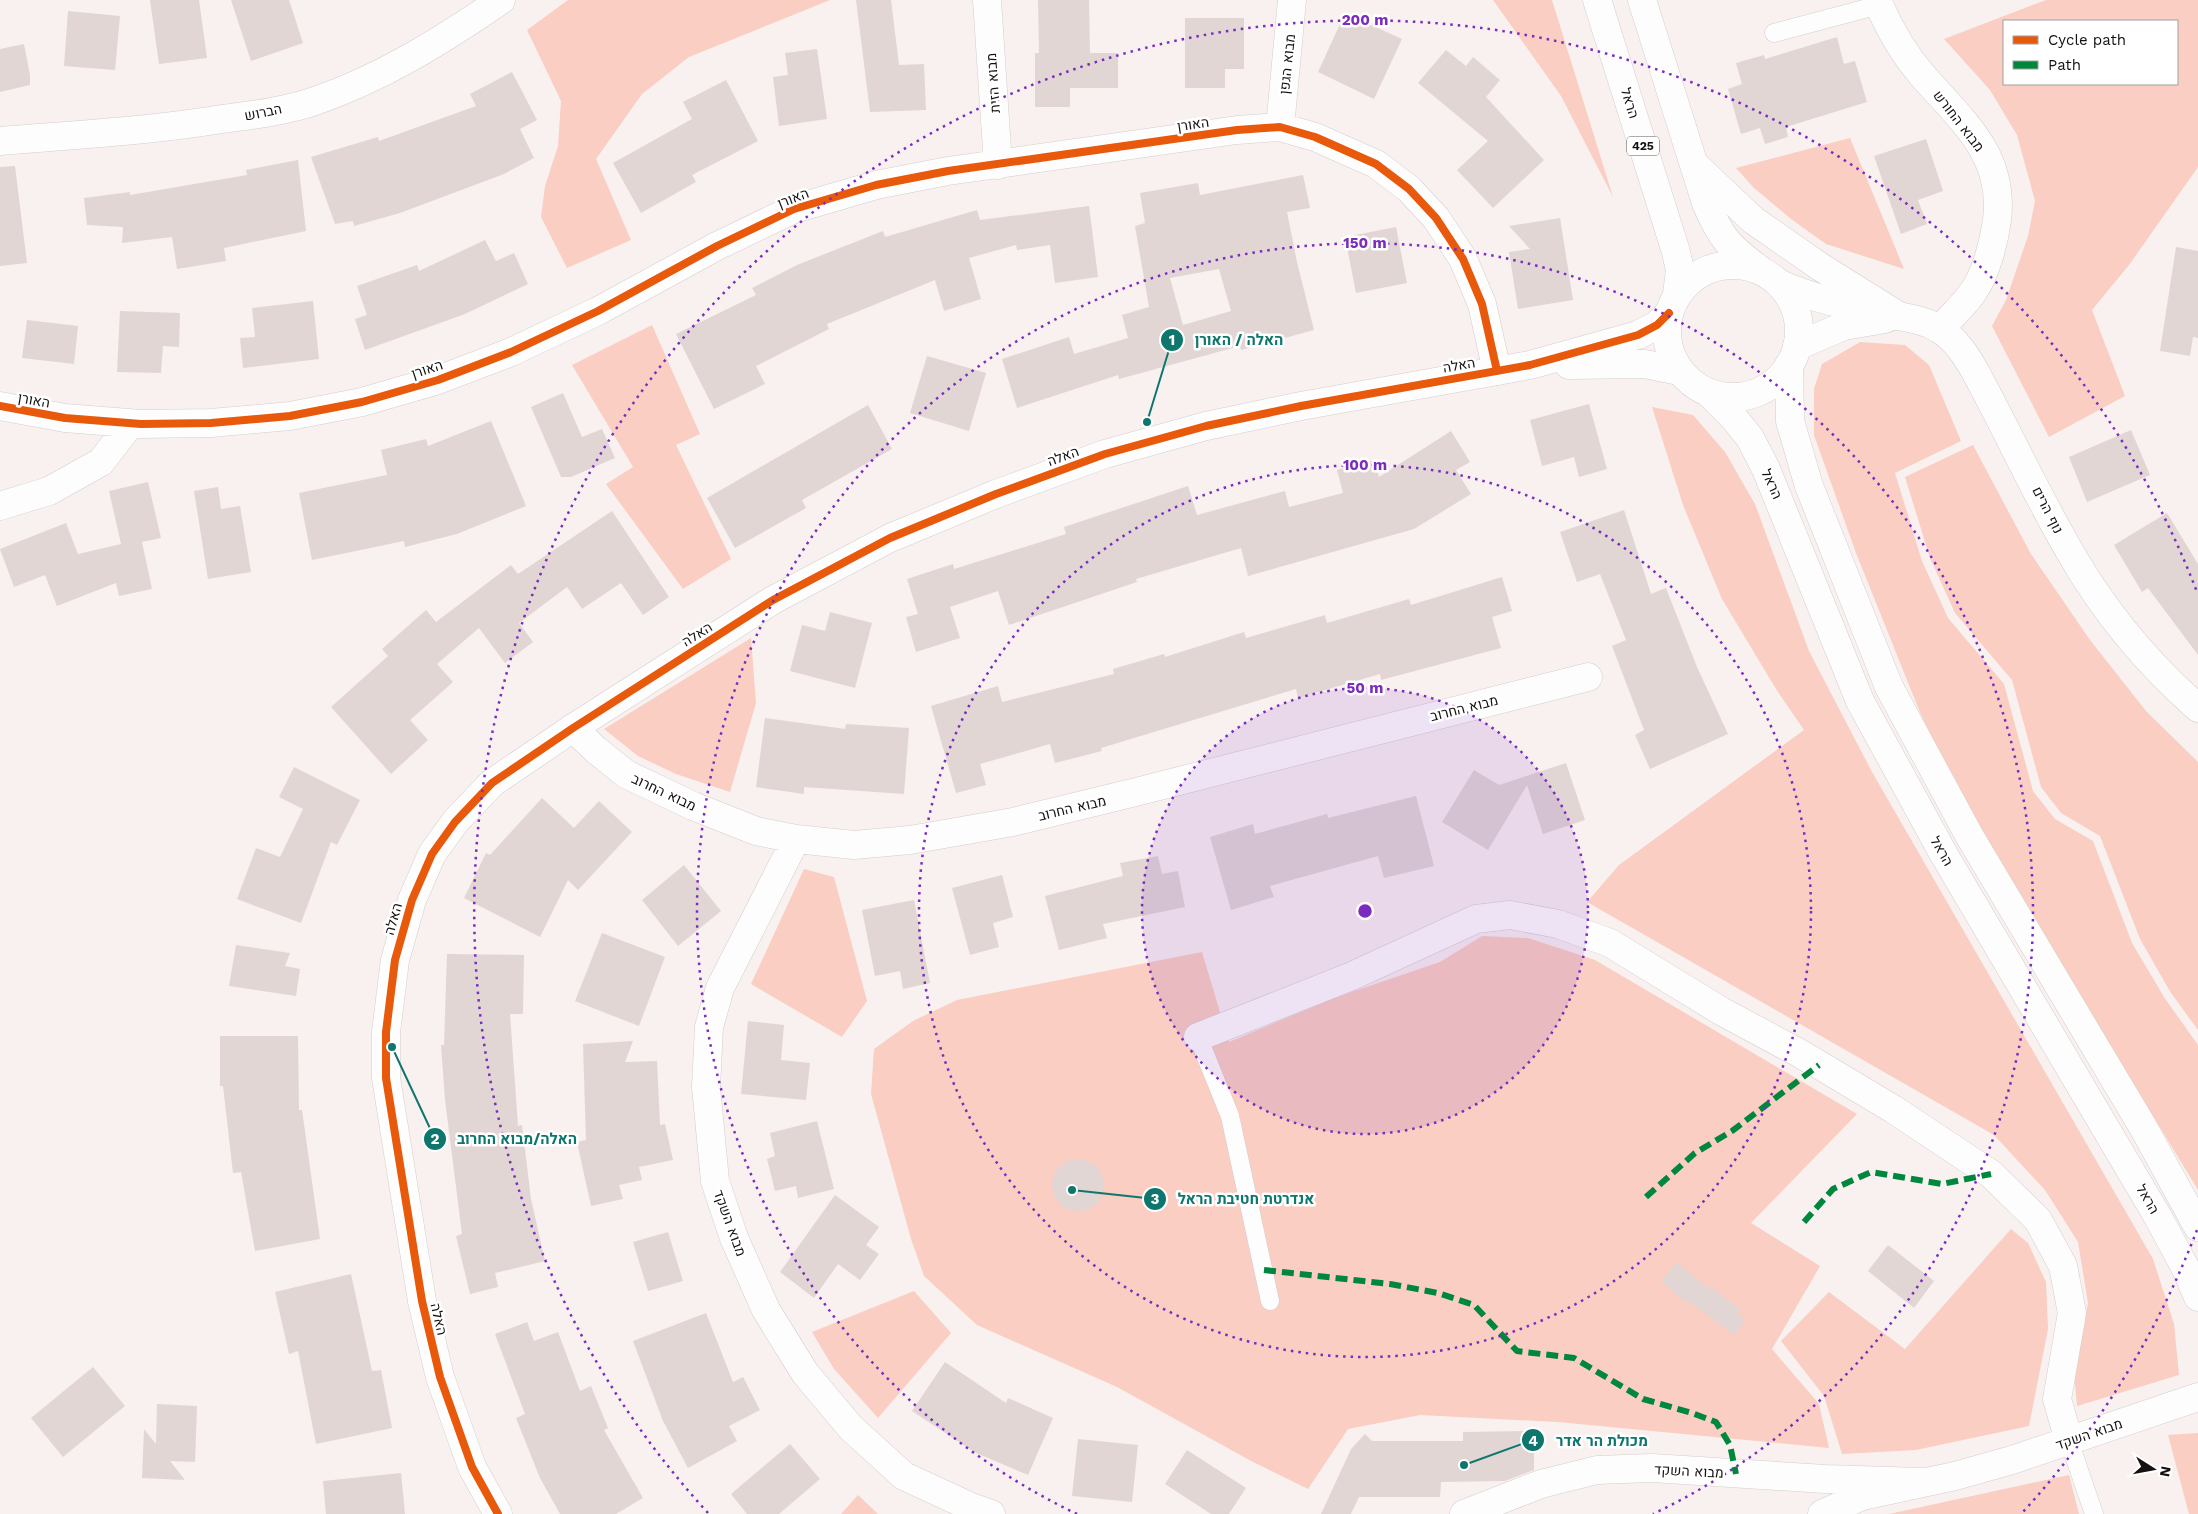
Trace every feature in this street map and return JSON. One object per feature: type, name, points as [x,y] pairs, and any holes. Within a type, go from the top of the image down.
[{"type":"street","name":"הברוש","points":[[0,141],[166,128],[247,116],[314,101],[376,76],[458,30],[501,0]]},
{"type":"street","name":"מבוא הזית","points":[[987,0],[998,165]]},
{"type":"street","name":"מבוא הגפן","points":[[1280,127],[1292,0]]},
{"type":"street","name":"הראל","points":[[1597,0],[1676,252],[1680,270],[1673,304]]},
{"type":"street","points":[[1642,0],[1693,164],[1717,229],[1733,250],[1772,278],[1791,300],[1798,318],[1799,338],[1793,356],[1784,374],[1768,388],[1750,396],[1730,398],[1710,394],[1693,385],[1679,371],[1670,353],[1666,333],[1673,304],[1691,279],[1708,269],[1727,265],[1746,266],[1772,278]]},
{"type":"street","name":"מבוא החורש","points":[[1878,3],[1898,41],[1921,73],[1975,136],[1992,165],[1999,200],[1995,235],[1987,261],[1974,291],[1940,329]]},
{"type":"street","name":"האורן","points":[[0,406],[65,418],[131,423],[211,423],[290,416],[362,402],[438,380],[511,352],[598,311],[717,246],[794,209],[876,185],[948,171],[1236,130],[1280,127],[1315,137],[1376,164],[1409,189],[1436,218],[1463,259],[1482,304],[1497,371]]},
{"type":"street","points":[[1693,164],[1753,220],[1819,266],[1901,317]]},
{"type":"street","name":"נוף הרים","points":[[1772,278],[1806,296],[1921,320],[1940,329],[1953,340],[1972,367],[2070,553],[2098,596],[2164,677],[2198,708]]},
{"type":"street","name":"האלה","points":[[498,1514],[472,1468],[440,1378],[422,1301],[386,1078],[386,1032],[395,960],[412,900],[432,854],[455,822],[492,783],[573,728],[773,600],[890,538],[996,494],[1105,454],[1206,426],[1301,406],[1530,365],[1638,336],[1657,325],[1673,304]]},
{"type":"street","name":"נוף הרים","points":[[1793,356],[1844,326],[1866,321],[1901,317]]},
{"type":"street","points":[[1793,356],[1790,420],[1809,486],[1889,687],[1970,837],[2143,1126],[2198,1227]]},
{"type":"street","name":"האלה","points":[[1530,365],[1645,364],[1679,371]]},
{"type":"street","name":"הראל","points":[[1710,394],[1734,418],[1750,438],[1766,469],[1860,701],[1908,791],[2158,1217],[2186,1268],[2198,1297]]},
{"type":"street","points":[[0,506],[49,491],[101,462],[131,423]]},
{"type":"street","name":"מבוא החרוב","points":[[573,728],[596,750],[626,774],[693,806],[756,831],[796,839],[854,845],[910,840],[1012,822],[1588,677]]},
{"type":"street","name":"מבוא השקד","points":[[796,839],[720,988],[709,1026],[706,1087],[715,1181],[734,1238],[766,1310],[805,1374],[851,1428],[904,1476],[971,1507],[991,1514]]},
{"type":"street","points":[[1198,1037],[1352,976],[1476,919],[1510,915],[1558,924],[1610,943],[1721,1011],[1801,1054],[1893,1109],[1990,1174],[2038,1220],[2063,1266],[2072,1313],[2057,1399],[2069,1441]]},
{"type":"street","name":"מבוא השקד","points":[[1822,1514],[1862,1496],[1965,1474],[2198,1398]]},
{"type":"street","name":"מבוא השקד","points":[[1473,1512],[1541,1484],[1597,1470],[1652,1468],[1824,1479],[1922,1482]]},
{"type":"lane","points":[[1774,33],[1878,3]]},
{"type":"lane","points":[[1198,1037],[1230,1116],[1270,1301]]},
{"type":"lane","points":[[2069,1441],[2094,1514]]},
{"type":"shaded area","points":[[568,0],[830,0],[689,57],[642,94],[596,159],[631,240],[567,268],[541,217],[545,186],[558,146],[561,101],[527,30]]},
{"type":"shaded area","points":[[1493,0],[1552,0],[1613,197],[1561,96]]},
{"type":"shaded area","points":[[2046,0],[2198,0],[2198,167],[2129,265],[2092,310],[2125,396],[2049,437],[1992,326],[2006,300],[2028,236],[2035,201],[2017,135],[1990,90],[1944,39]]},
{"type":"shaded area","points":[[1850,138],[1904,269],[1826,244],[1791,219],[1754,188],[1736,168]]},
{"type":"shaded area","points":[[652,325],[700,434],[676,445],[731,559],[683,589],[606,484],[633,467],[572,365]]},
{"type":"shaded area","points":[[1860,342],[1905,345],[1929,365],[1961,441],[1895,473],[1922,561],[1948,618],[2004,684],[2033,791],[2055,819],[2093,841],[2132,943],[2164,997],[2198,1045],[2198,1190],[1952,784],[1919,710],[1856,553],[1814,435],[1814,389],[1822,364]]},
{"type":"shaded area","points":[[1652,407],[1693,415],[1725,452],[1755,504],[1809,651],[1872,772],[2153,1259],[2174,1324],[2179,1375],[2077,1406],[2074,1373],[2088,1303],[2078,1242],[2045,1190],[1994,1135],[1587,902],[1619,865],[1804,730],[1776,689],[1722,599],[1683,505]]},
{"type":"shaded area","points":[[1973,445],[2031,554],[2090,640],[2146,711],[2198,762],[2198,1030],[2171,993],[2140,939],[2100,836],[2061,813],[2041,787],[2012,680],[1955,613],[1930,558],[1905,477]]},
{"type":"shaded area","points":[[751,638],[756,703],[730,792],[676,774],[638,756],[604,729]]},
{"type":"shaded area","points":[[804,869],[834,877],[867,1001],[842,1037],[751,984]]},
{"type":"shaded area","points":[[1482,936],[1528,938],[1595,960],[1857,1114],[1751,1223],[1820,1266],[1772,1349],[1819,1404],[1829,1448],[1558,1422],[1420,1415],[1348,1429],[1308,1489],[1253,1462],[1117,1387],[977,1325],[924,1276],[911,1239],[871,1094],[874,1049],[913,1021],[957,1000],[1202,952],[1229,1042],[1334,998],[1440,962]]},
{"type":"shaded area","points":[[2011,1229],[2028,1243],[2046,1282],[2048,1329],[2029,1426],[1916,1450],[1842,1454],[1824,1396],[1781,1341],[1829,1292],[1905,1349]]},
{"type":"shaded area","points":[[914,1291],[951,1333],[878,1418],[834,1369],[812,1332]]},
{"type":"shaded area","points":[[2198,1433],[2198,1514],[2189,1514],[2168,1435]]},
{"type":"shaded area","points":[[2069,1475],[2079,1514],[1889,1514]]},
{"type":"shaded area","points":[[858,1495],[878,1514],[841,1514]]},
{"type":"building","points":[[150,0],[199,0],[207,58],[159,64]]},
{"type":"building","points":[[231,0],[289,0],[303,43],[251,61]]},
{"type":"building","points":[[856,0],[891,0],[899,65],[924,64],[926,110],[870,112]]},
{"type":"building","points":[[1038,0],[1089,0],[1090,53],[1118,53],[1118,88],[1070,88],[1070,107],[1035,107],[1035,53],[1039,53]]},
{"type":"building","points":[[68,11],[120,16],[115,70],[64,66]]},
{"type":"building","points":[[1345,13],[1402,39],[1374,99],[1318,72]]},
{"type":"building","points":[[1185,18],[1244,18],[1244,69],[1225,69],[1225,88],[1185,88]]},
{"type":"building","points":[[1837,37],[1844,64],[1855,61],[1867,102],[1786,127],[1788,137],[1765,144],[1760,128],[1741,134],[1728,89],[1742,84],[1736,63],[1764,55],[1765,59]]},
{"type":"building","points":[[24,44],[30,85],[0,92],[0,49]]},
{"type":"building","points":[[817,49],[827,119],[779,126],[773,77],[788,75],[785,53]]},
{"type":"building","points":[[1446,50],[1466,66],[1473,57],[1500,80],[1486,97],[1544,160],[1493,208],[1457,170],[1488,141],[1418,83]]},
{"type":"building","points":[[512,72],[537,120],[520,129],[534,158],[504,174],[400,213],[354,226],[353,221],[335,224],[311,157],[378,137],[379,141],[476,106],[470,94]]},
{"type":"building","points":[[726,80],[758,141],[692,175],[696,182],[641,213],[613,163],[692,119],[683,102]]},
{"type":"building","points":[[1926,139],[1943,191],[1918,200],[1927,224],[1901,234],[1874,156]]},
{"type":"building","points":[[298,160],[306,231],[224,248],[226,261],[177,269],[172,237],[122,243],[123,227],[87,225],[84,198],[130,192],[130,195],[247,175],[246,170]]},
{"type":"building","points":[[15,166],[27,263],[0,266],[0,167]]},
{"type":"building","points":[[1303,175],[1310,208],[1287,212],[1314,330],[1241,350],[1240,346],[1119,379],[1118,375],[1017,408],[1002,359],[1069,337],[1074,354],[1128,338],[1122,315],[1149,307],[1135,226],[1145,223],[1140,193],[1198,183],[1200,195]],"holes":[[[1219,269],[1231,311],[1183,325],[1170,278]]]},
{"type":"building","points":[[1089,206],[1098,277],[1055,283],[1050,245],[1017,250],[1016,245],[969,258],[981,299],[944,311],[935,280],[827,324],[829,329],[756,366],[765,384],[714,409],[676,334],[756,295],[752,288],[797,265],[883,231],[885,237],[977,210],[980,220]]},
{"type":"building","points":[[1560,218],[1573,300],[1518,309],[1509,252],[1530,249],[1509,226]]},
{"type":"building","points":[[1396,227],[1407,283],[1356,293],[1345,237]]},
{"type":"building","points":[[485,240],[496,261],[514,253],[528,284],[465,314],[365,350],[355,319],[367,315],[357,286],[417,265],[419,271]]},
{"type":"building","points":[[2176,247],[2198,251],[2198,338],[2193,337],[2190,356],[2160,351]]},
{"type":"building","points":[[313,301],[319,359],[243,368],[240,338],[255,337],[252,308]]},
{"type":"building","points":[[120,311],[180,313],[179,347],[163,346],[161,373],[117,372]]},
{"type":"building","points":[[27,320],[78,326],[74,364],[22,358]]},
{"type":"building","points":[[927,356],[986,373],[969,431],[910,413]]},
{"type":"building","points":[[563,393],[582,437],[602,429],[615,458],[571,477],[561,477],[531,407]]},
{"type":"building","points":[[1589,404],[1607,469],[1579,477],[1574,457],[1542,466],[1530,420]]},
{"type":"building","points":[[868,405],[892,449],[802,500],[806,508],[735,548],[707,498]]},
{"type":"building","points":[[491,421],[526,506],[457,534],[405,547],[404,541],[312,560],[299,493],[387,475],[381,450],[426,439],[428,446]]},
{"type":"building","points":[[2131,430],[2150,475],[2087,502],[2069,457]]},
{"type":"building","points":[[1451,431],[1470,462],[1456,470],[1471,494],[1414,529],[1248,576],[1241,548],[1136,579],[1137,582],[1009,625],[998,591],[950,607],[960,638],[916,652],[906,617],[918,614],[907,579],[953,564],[954,569],[1066,534],[1064,527],[1188,486],[1197,515],[1285,491],[1289,507],[1343,493],[1337,470],[1374,460],[1379,477]]},
{"type":"building","points":[[148,482],[161,538],[142,542],[152,589],[119,596],[116,583],[57,606],[45,575],[14,587],[0,549],[66,523],[78,554],[121,544],[109,491]]},
{"type":"building","points":[[218,487],[221,509],[240,506],[251,572],[208,579],[194,491]]},
{"type":"building","points":[[1624,510],[1651,594],[1666,588],[1697,667],[1728,734],[1650,769],[1635,735],[1644,730],[1612,646],[1626,640],[1600,574],[1577,582],[1560,532]]},
{"type":"building","points":[[612,511],[669,597],[643,615],[621,583],[582,609],[567,587],[519,623],[533,642],[505,663],[479,628],[437,664],[453,682],[410,720],[428,740],[391,774],[331,707],[388,656],[382,649],[426,610],[436,622],[511,565],[518,574]]},
{"type":"building","points":[[2167,513],[2198,564],[2198,655],[2148,588],[2142,592],[2114,545]]},
{"type":"building","points":[[1502,577],[1512,611],[1492,617],[1501,648],[1381,680],[1380,674],[1298,698],[1296,689],[1101,748],[1102,751],[1055,763],[1050,744],[980,764],[986,785],[956,793],[931,706],[998,686],[1002,702],[1114,674],[1113,669],[1164,654],[1165,657],[1244,632],[1246,638],[1325,615],[1327,623],[1409,599],[1411,605]]},
{"type":"building","points":[[830,612],[872,623],[855,688],[790,671],[802,625],[825,631]]},
{"type":"building","points":[[765,718],[845,729],[846,724],[909,728],[904,794],[804,787],[804,794],[756,787]]},
{"type":"building","points":[[1566,763],[1585,820],[1543,834],[1527,785],[1488,850],[1442,822],[1474,770],[1499,785]]},
{"type":"building","points":[[294,767],[360,800],[337,845],[331,842],[301,923],[237,899],[256,848],[280,857],[303,809],[279,797]]},
{"type":"building","points":[[1416,796],[1434,866],[1384,878],[1378,856],[1270,886],[1274,897],[1231,910],[1210,837],[1253,824],[1255,834],[1327,814],[1328,818]]},
{"type":"building","points":[[542,798],[574,828],[599,801],[632,832],[578,890],[568,880],[540,937],[464,898],[486,853],[490,855]]},
{"type":"building","points":[[1158,856],[1162,874],[1178,871],[1185,907],[1103,924],[1107,938],[1059,950],[1045,896],[1123,876],[1120,863]]},
{"type":"building","points":[[684,865],[721,911],[678,946],[642,900]]},
{"type":"building","points":[[1002,875],[1013,917],[993,923],[999,947],[970,955],[952,888]]},
{"type":"building","points":[[914,900],[930,983],[903,989],[900,971],[875,976],[862,910]]},
{"type":"building","points":[[602,933],[665,957],[639,1026],[575,1001]]},
{"type":"building","points":[[236,945],[290,953],[285,966],[300,969],[296,996],[229,986]]},
{"type":"building","points":[[447,954],[524,955],[523,1014],[510,1014],[518,1126],[522,1125],[531,1199],[545,1261],[495,1273],[498,1287],[470,1294],[456,1236],[462,1234],[445,1100],[441,1045],[444,1045]]},
{"type":"building","points":[[748,1021],[784,1025],[781,1060],[810,1063],[806,1100],[741,1094]]},
{"type":"building","points":[[220,1036],[298,1036],[299,1110],[302,1110],[320,1239],[255,1251],[241,1172],[233,1173],[223,1086],[220,1086]]},
{"type":"building","points":[[633,1041],[625,1062],[657,1061],[660,1125],[665,1124],[673,1160],[639,1167],[642,1180],[619,1185],[623,1199],[591,1206],[577,1142],[586,1140],[583,1044]]},
{"type":"building","points":[[817,1121],[834,1189],[798,1198],[796,1186],[775,1191],[767,1159],[775,1156],[770,1133]]},
{"type":"building","points":[[1078,1159],[1088,1161],[1096,1167],[1102,1175],[1104,1185],[1102,1195],[1096,1203],[1088,1209],[1078,1211],[1068,1209],[1060,1203],[1054,1195],[1052,1185],[1054,1175],[1060,1167],[1068,1161]]},
{"type":"building","points":[[835,1195],[879,1227],[866,1245],[879,1254],[860,1280],[838,1264],[814,1298],[780,1272]]},
{"type":"building","points":[[668,1232],[683,1281],[648,1291],[633,1242]]},
{"type":"building","points":[[1888,1245],[1934,1281],[1914,1308],[1868,1271]]},
{"type":"building","points":[[1677,1262],[1708,1288],[1709,1286],[1740,1309],[1737,1313],[1746,1320],[1734,1335],[1687,1300],[1685,1302],[1661,1281]]},
{"type":"building","points":[[351,1274],[372,1371],[381,1370],[392,1428],[316,1444],[298,1351],[289,1354],[275,1292]]},
{"type":"building","points":[[706,1313],[733,1382],[743,1377],[760,1410],[729,1426],[737,1441],[688,1468],[663,1421],[633,1341]]},
{"type":"building","points":[[527,1322],[534,1341],[558,1332],[580,1391],[591,1386],[608,1428],[604,1430],[643,1498],[616,1514],[560,1514],[540,1478],[516,1418],[525,1414],[495,1334]]},
{"type":"building","points":[[945,1362],[1006,1403],[1008,1398],[1053,1418],[1028,1475],[974,1452],[912,1411]]},
{"type":"building","points":[[93,1367],[125,1406],[63,1457],[31,1418]]},
{"type":"building","points":[[157,1404],[197,1406],[195,1462],[170,1461],[185,1480],[142,1478],[144,1429],[156,1444]]},
{"type":"building","points":[[1534,1431],[1534,1470],[1505,1481],[1441,1482],[1440,1497],[1359,1497],[1351,1514],[1321,1514],[1351,1449],[1365,1434],[1372,1441],[1463,1441],[1463,1432]]},
{"type":"building","points":[[1078,1439],[1138,1445],[1132,1502],[1072,1496]]},
{"type":"building","points":[[790,1444],[820,1479],[779,1514],[747,1514],[731,1494]]},
{"type":"building","points":[[1187,1450],[1246,1488],[1229,1514],[1211,1514],[1165,1484]]},
{"type":"building","points":[[401,1473],[405,1514],[326,1514],[323,1481]]},
{"type":"marked path","points":[[1646,1197],[1695,1153],[1732,1131],[1819,1065]]},
{"type":"marked path","points":[[1804,1222],[1833,1189],[1871,1172],[1942,1184],[1991,1174]]},
{"type":"marked path","points":[[1264,1270],[1390,1284],[1438,1293],[1474,1305],[1517,1351],[1574,1358],[1643,1399],[1716,1422],[1730,1445],[1736,1474]]},
{"type":"cycle path","points":[[0,406],[65,418],[141,424],[211,423],[290,416],[362,402],[438,380],[511,352],[598,311],[717,246],[794,209],[876,185],[948,171],[1237,130],[1280,127],[1315,137],[1376,164],[1409,189],[1436,218],[1463,259],[1482,304],[1497,371]]},
{"type":"cycle path","points":[[498,1514],[472,1467],[440,1377],[422,1301],[386,1078],[386,1032],[395,960],[412,900],[432,854],[455,822],[492,783],[573,728],[773,600],[890,538],[996,494],[1105,454],[1206,426],[1301,406],[1530,365],[1638,335],[1657,325],[1669,313]]},
{"type":"place","name":"האלה / האורן","points":[[1147,422]]},
{"type":"place","name":"האלה/מבוא החרוב","points":[[392,1047]]},
{"type":"place","name":"אנדרטת חטיבת הראל","points":[[1072,1190]]},
{"type":"place","name":"מכולת הר אדר","points":[[1464,1465]]}]
